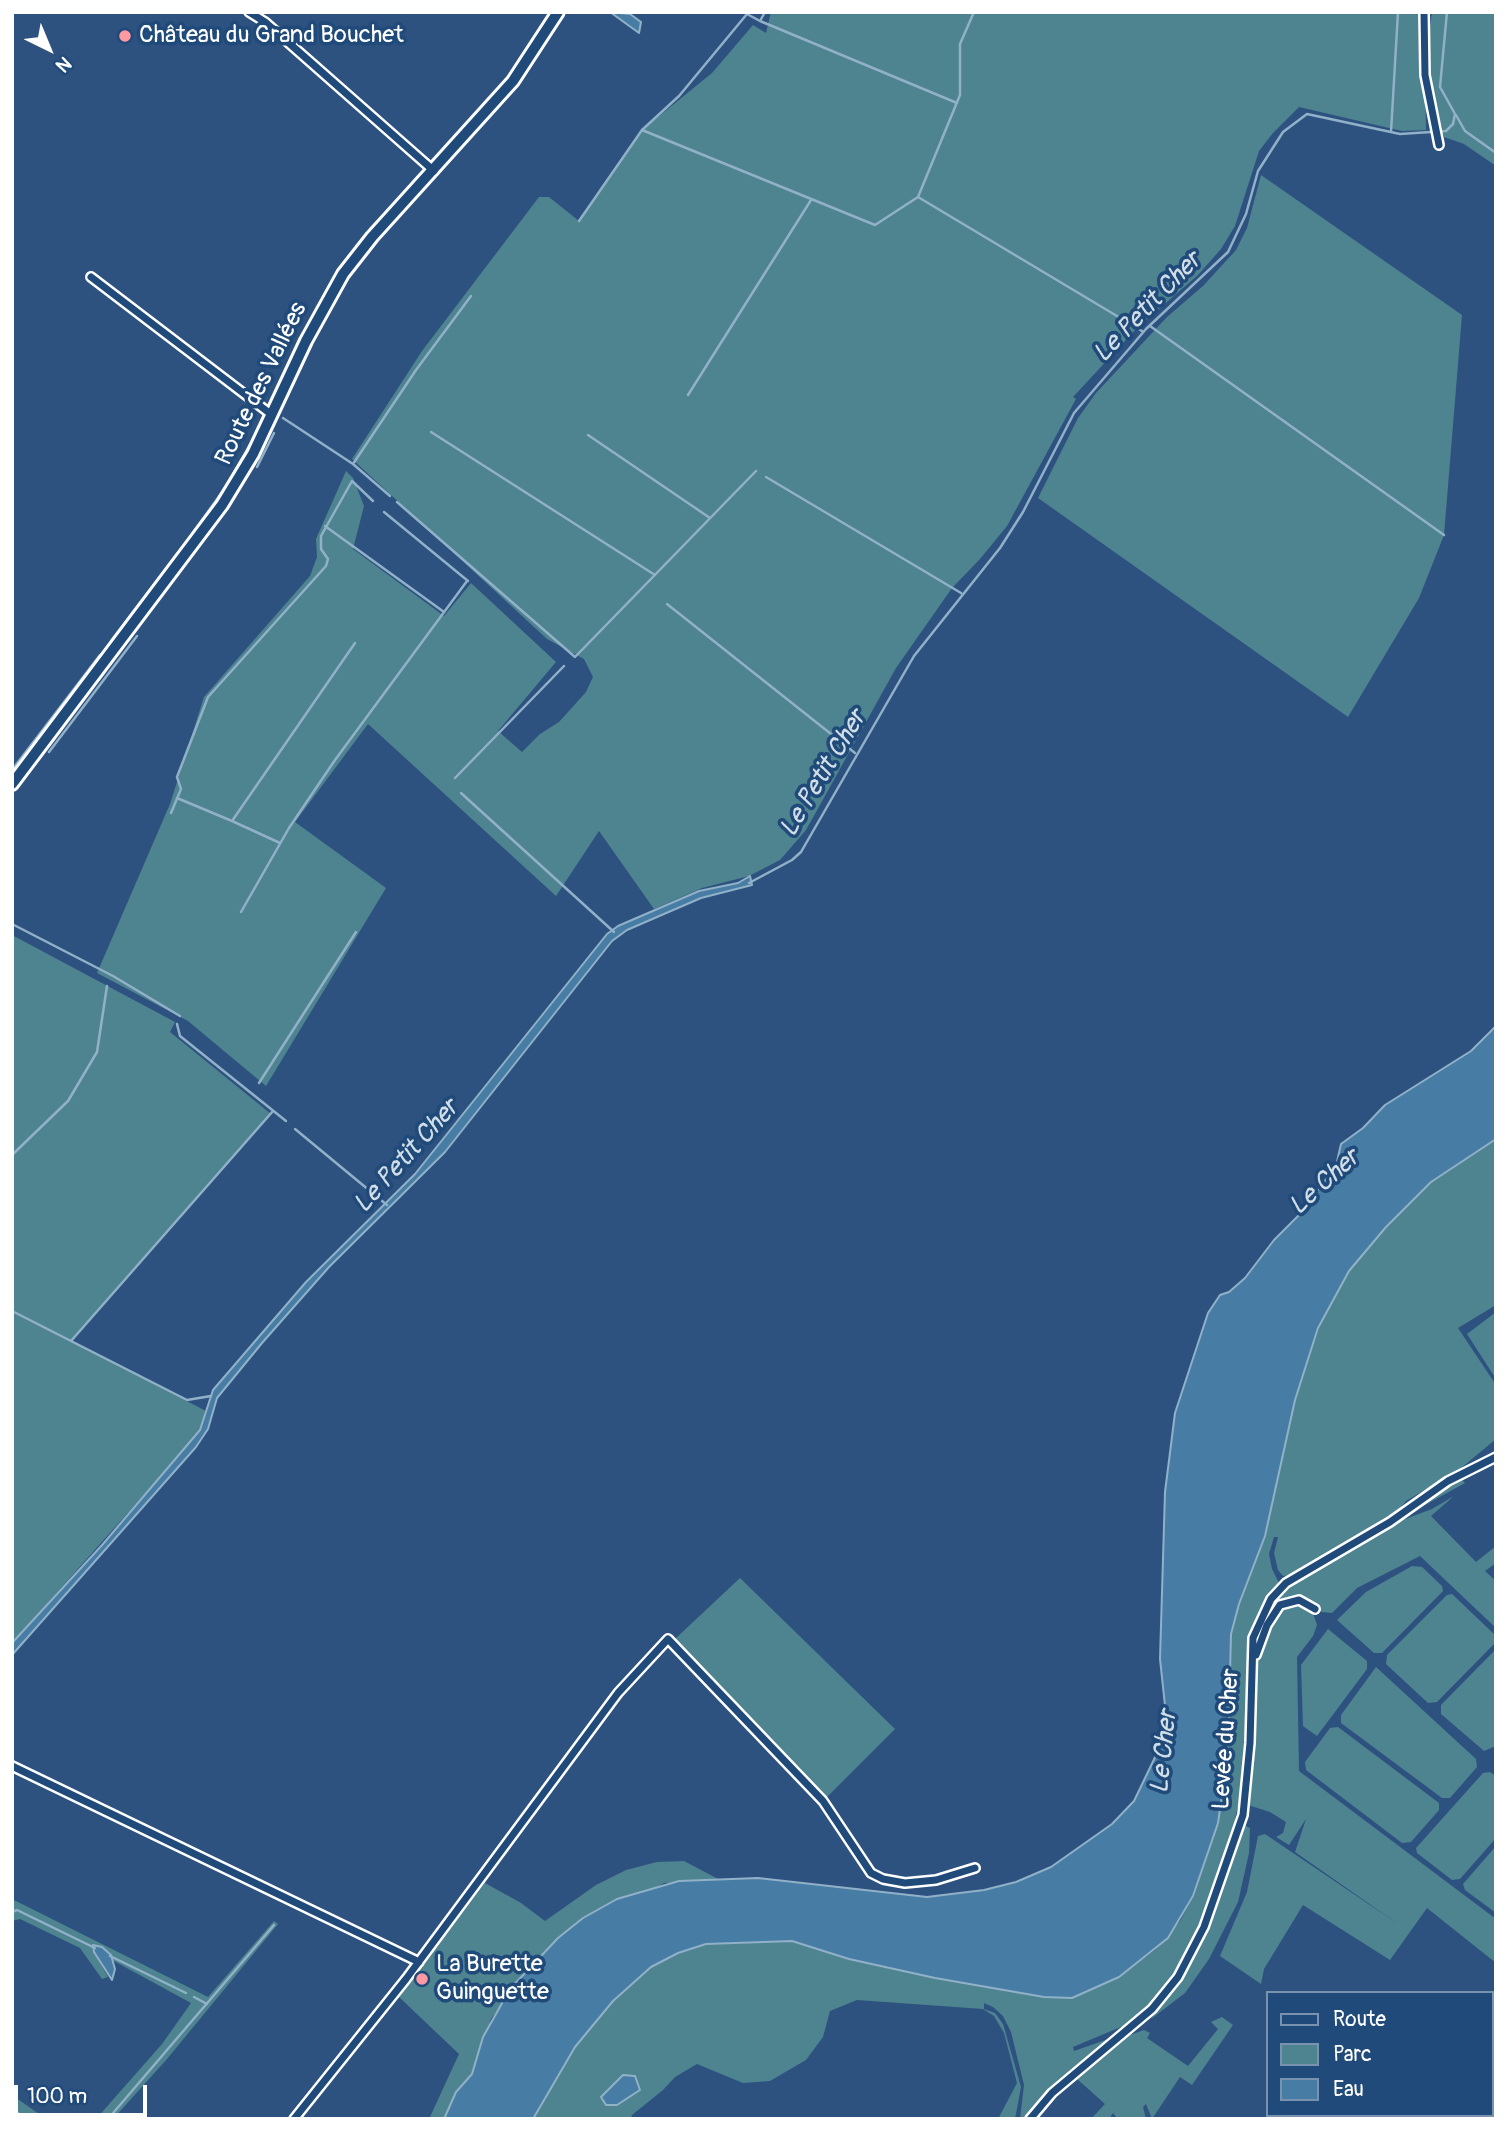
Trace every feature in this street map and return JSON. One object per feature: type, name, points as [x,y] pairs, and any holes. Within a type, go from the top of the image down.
[{"type":"main road","name":"Route des Vallées","points":[[12,784],[222,505],[272,415],[306,341],[337,284],[372,237],[513,81],[558,12]]},
{"type":"street","points":[[249,12],[264,22],[434,171]]},
{"type":"street","points":[[1424,12],[1424,64],[1439,145]]},
{"type":"street","points":[[91,277],[272,415]]},
{"type":"street","name":"Levée du Cher","points":[[1030,2119],[1052,2093],[1152,2009],[1186,1963],[1204,1927],[1243,1815],[1251,1743],[1253,1638],[1262,1612],[1286,1583],[1390,1522],[1448,1480],[1496,1457]]},
{"type":"street","points":[[1253,1662],[1271,1616],[1280,1605],[1294,1600],[1304,1601],[1315,1609]]},
{"type":"street","points":[[1262,1612],[1271,1616]]},
{"type":"street","points":[[294,2119],[419,1962],[618,1693],[668,1639],[832,1811],[871,1873],[883,1879],[905,1883],[936,1880],[975,1868]]},
{"type":"street","points":[[12,1766],[419,1962]]},
{"type":"green space","points":[[771,12],[1424,12],[1426,130],[1402,131],[1299,107],[1273,133],[1259,151],[1235,226],[1221,249],[1198,275],[1137,328],[1073,397],[1076,399],[1007,526],[952,588],[896,668],[806,830],[780,860],[749,876],[702,888],[654,909],[599,831],[556,896],[368,724],[295,822],[386,888],[266,1086],[188,1021],[97,973],[170,804],[204,697],[310,576],[317,557],[316,539],[346,471],[353,478],[364,506],[353,549],[444,616],[471,583],[556,662],[498,731],[522,752],[540,734],[559,722],[586,692],[593,677],[584,659],[547,639],[352,459],[422,351],[539,197],[549,197],[579,221],[642,130],[712,73],[753,25],[766,33]]},
{"type":"green space","points":[[1432,12],[1496,12],[1496,166],[1464,144],[1444,137],[1432,86],[1428,42]]},
{"type":"green space","points":[[1261,175],[1462,315],[1444,535],[1419,598],[1348,717],[1038,498],[1078,418],[1096,393],[1167,317],[1203,286],[1236,250],[1247,228]]},
{"type":"green space","points":[[12,935],[175,1022],[170,1032],[271,1114],[71,1341],[206,1411],[200,1430],[189,1444],[12,1643]]},
{"type":"green space","points":[[1496,1139],[1496,1305],[1458,1328],[1496,1385],[1496,1439],[1460,1469],[1406,1501],[1393,1516],[1291,1575],[1283,1576],[1278,1570],[1274,1553],[1278,1537],[1274,1537],[1269,1554],[1272,1569],[1280,1585],[1262,1606],[1251,1634],[1245,1771],[1232,1834],[1193,1942],[1174,1975],[1153,2001],[1128,2024],[1073,2047],[1074,2051],[1117,2036],[1056,2085],[1025,2119],[1020,2119],[1024,2085],[1011,2032],[1003,2016],[993,2007],[984,2003],[984,2009],[995,2013],[1003,2024],[1021,2087],[1015,2119],[998,2119],[1017,2083],[1004,2033],[994,2016],[983,2009],[857,2000],[830,2011],[823,2037],[806,2060],[770,2081],[743,2083],[697,2064],[675,2077],[632,2115],[631,2119],[533,2119],[575,2047],[613,2001],[651,1967],[678,1953],[706,1944],[792,1941],[811,1946],[1119,1977],[1155,1950],[1180,1921],[1194,1896],[1218,1823],[1228,1755],[1231,1634],[1239,1604],[1265,1536],[1295,1400],[1323,1316],[1354,1263],[1390,1222],[1431,1182]]},
{"type":"green space","points":[[1496,1312],[1496,1379],[1467,1334]]},
{"type":"green space","points":[[1461,1479],[1465,1483],[1414,1511],[1451,1483]]},
{"type":"green space","points":[[1454,1496],[1431,1516],[1476,1562],[1496,1546],[1496,1563],[1485,1571],[1496,1581],[1496,1628],[1420,1556],[1357,1588],[1332,1613],[1322,1612],[1300,1596],[1284,1600],[1270,1608],[1278,1596],[1306,1574],[1392,1524],[1432,1509]]},
{"type":"green space","points":[[1412,1566],[1422,1567],[1442,1586],[1443,1591],[1382,1653],[1374,1653],[1337,1620],[1366,1592]]},
{"type":"green space","points":[[740,1578],[895,1729],[824,1800],[675,1639]]},
{"type":"green space","points":[[1452,1594],[1495,1635],[1495,1643],[1437,1702],[1428,1703],[1386,1664],[1387,1655],[1447,1595]]},
{"type":"green space","points":[[1297,1602],[1312,1610],[1317,1625],[1313,1636],[1297,1657],[1299,1771],[1496,1919],[1496,1963],[1427,1908],[1390,1960],[1303,1905],[1264,1969],[1261,1984],[1220,1956],[1247,1892],[1258,1836],[1265,1834],[1398,1924],[1295,1852],[1306,1819],[1289,1845],[1276,1837],[1283,1833],[1286,1822],[1270,1812],[1248,1805],[1255,1732],[1256,1663],[1277,1612]]},
{"type":"green space","points":[[1328,1629],[1367,1661],[1367,1669],[1317,1736],[1303,1726],[1301,1665]]},
{"type":"green space","points":[[1496,1649],[1496,1746],[1484,1751],[1441,1714],[1441,1705]]},
{"type":"green space","points":[[1376,1667],[1476,1759],[1477,1767],[1450,1798],[1442,1798],[1341,1723],[1341,1715]]},
{"type":"green space","points":[[1338,1727],[1439,1803],[1439,1810],[1411,1842],[1402,1843],[1306,1770],[1305,1762],[1330,1728]]},
{"type":"green space","points":[[1490,1772],[1496,1776],[1496,1838],[1460,1879],[1452,1880],[1417,1853],[1416,1848],[1483,1773]]},
{"type":"green space","points":[[1244,1825],[1250,1828],[1249,1853],[1238,1902],[1209,1959],[1185,1993],[1151,2019],[1198,1949]]},
{"type":"green space","points":[[1496,1846],[1496,1913],[1465,1890],[1463,1884]]},
{"type":"green space","points":[[684,1861],[722,1881],[664,1883],[534,1960],[491,2019],[472,2074],[456,2092],[444,2119],[429,2119],[459,2054],[399,1997],[485,1883],[521,1903],[545,1921],[596,1885],[626,1870],[657,1862]]},
{"type":"green space","points":[[12,1899],[208,1997],[274,1921],[278,1924],[167,2059],[113,2119],[96,2119],[162,2044],[191,2003],[92,1949],[108,1977],[102,1979],[80,1948],[20,1919],[12,1921]]},
{"type":"green space","points":[[1222,2017],[1233,2025],[1192,2085],[1180,2077],[1152,2119],[1146,2104],[1143,2107],[1146,2119],[1118,2119],[1113,2113],[1109,2119],[1091,2119],[1105,2104],[1076,2078],[1130,2035],[1144,2030],[1150,2033],[1147,2038],[1188,2066],[1218,2029],[1211,2022]]},
{"type":"green space","points":[[12,2095],[36,2112],[47,2119],[12,2118]]},
{"type":"water","points":[[610,12],[630,14],[641,22],[639,33]]},
{"type":"water","points":[[750,876],[752,885],[701,898],[627,930],[612,941],[445,1152],[329,1267],[262,1343],[217,1398],[208,1429],[196,1447],[12,1655],[12,1643],[103,1544],[200,1430],[213,1390],[306,1282],[415,1174],[607,934],[618,926],[699,891],[738,883]]},
{"type":"water","name":"Le Cher","points":[[1496,1026],[1496,1139],[1431,1182],[1386,1227],[1349,1271],[1318,1328],[1295,1400],[1265,1536],[1239,1604],[1231,1634],[1228,1755],[1218,1823],[1193,1896],[1168,1938],[1119,1977],[1072,1998],[1044,1997],[935,1978],[849,1959],[792,1941],[706,1944],[678,1953],[651,1967],[613,2001],[575,2047],[533,2119],[444,2119],[456,2092],[472,2074],[483,2037],[510,1989],[558,1938],[583,1918],[617,1899],[679,1881],[758,1878],[927,1897],[984,1890],[1016,1882],[1051,1867],[1112,1824],[1134,1801],[1159,1749],[1166,1715],[1160,1659],[1165,1492],[1175,1413],[1208,1313],[1220,1295],[1229,1292],[1245,1278],[1274,1240],[1299,1215],[1336,1166],[1341,1144],[1363,1128],[1385,1105],[1471,1051]]},
{"type":"water","points":[[93,1945],[102,1947],[111,1955],[115,1969],[112,1980],[94,1952]]},
{"type":"water","points":[[623,2075],[635,2076],[640,2090],[617,2105],[606,2105],[601,2097]]},
{"type":"waterway","points":[[544,24],[550,12]]},
{"type":"waterway","points":[[579,221],[642,130],[679,96],[747,14],[760,21],[765,12]]},
{"type":"waterway","points":[[918,197],[960,95],[960,44],[974,12]]},
{"type":"waterway","points":[[1391,132],[1398,12]]},
{"type":"waterway","name":"Le Petit Cher","points":[[749,883],[792,860],[801,852],[914,656],[1000,548],[1023,512],[1074,413],[1146,329],[1228,252],[1246,214],[1258,171],[1283,132],[1307,114],[1400,134],[1446,131],[1453,124],[1455,114],[1440,87],[1447,12]]},
{"type":"waterway","points":[[760,21],[957,103]]},
{"type":"waterway","points":[[1456,115],[1465,131],[1496,153]]},
{"type":"waterway","points":[[642,130],[875,225],[918,197],[1142,331]]},
{"type":"waterway","points":[[370,229],[409,188]]},
{"type":"waterway","points":[[688,395],[811,200]]},
{"type":"waterway","points":[[353,464],[416,370],[471,296]]},
{"type":"waterway","points":[[1150,326],[1444,535]]},
{"type":"waterway","points":[[283,418],[353,464],[390,496]]},
{"type":"waterway","points":[[192,534],[225,488],[260,427]]},
{"type":"waterway","points":[[431,432],[655,575]]},
{"type":"waterway","points":[[257,467],[274,433]]},
{"type":"waterway","points":[[588,435],[710,518]]},
{"type":"waterway","points":[[397,502],[575,657],[756,471]]},
{"type":"waterway","points":[[766,477],[961,593]]},
{"type":"waterway","points":[[171,813],[181,789],[177,777],[208,697],[326,566],[328,559],[321,549],[321,536],[352,481],[373,501]]},
{"type":"waterway","points":[[384,512],[468,581]]},
{"type":"waterway","points":[[325,526],[444,612]]},
{"type":"waterway","points":[[111,641],[177,554]]},
{"type":"waterway","points":[[241,912],[289,828],[335,760],[467,581]]},
{"type":"waterway","points":[[667,604],[855,753]]},
{"type":"waterway","points":[[49,752],[137,636]]},
{"type":"waterway","points":[[280,843],[232,821],[355,643]]},
{"type":"waterway","points":[[12,770],[100,655]]},
{"type":"waterway","points":[[455,778],[564,666]]},
{"type":"waterway","points":[[461,793],[614,932]]},
{"type":"waterway","points":[[177,798],[232,821]]},
{"type":"waterway","points":[[12,924],[113,976],[180,1016]]},
{"type":"waterway","points":[[259,1083],[356,932]]},
{"type":"waterway","points":[[12,1155],[68,1101],[97,1052],[107,986]]},
{"type":"waterway","points":[[177,1024],[180,1036],[286,1121]]},
{"type":"waterway","points":[[71,1341],[273,1111]]},
{"type":"waterway","points":[[295,1129],[387,1205]]},
{"type":"waterway","points":[[12,1311],[187,1400],[211,1396]]},
{"type":"waterway","points":[[12,1912],[17,1910],[95,1948]]},
{"type":"waterway","points":[[108,2119],[274,1925]]},
{"type":"waterway","points":[[110,1956],[186,1993]]},
{"type":"waterway","points":[[194,1997],[207,2004]]},
{"type":"waterway","points":[[12,2109],[26,2119]]},
{"type":"place","name":"Château du Grand Bouchet","points":[[125,36]]},
{"type":"place","name":"La Burette Guinguette","points":[[422,1979]]}]
